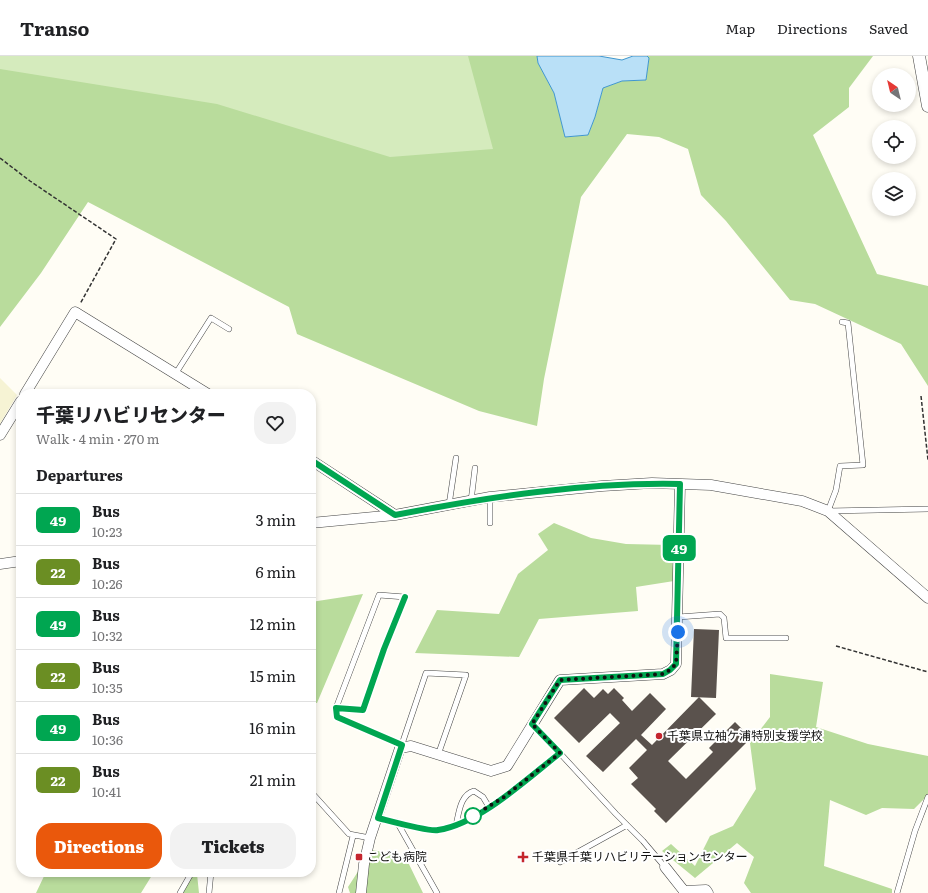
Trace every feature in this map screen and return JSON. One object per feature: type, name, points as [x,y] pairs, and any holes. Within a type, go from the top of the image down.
[{"type":"street","points":[[919,56],[928,106]]},
{"type":"street","points":[[28,389],[75,312],[200,389]]},
{"type":"street","points":[[0,435],[16,409]]},
{"type":"street","points":[[316,463],[395,515]]},
{"type":"street","points":[[361,893],[364,864],[370,838],[401,747],[411,746],[491,771],[508,766],[560,680],[663,674],[676,664],[680,484]]},
{"type":"street","points":[[316,523],[395,515],[490,497],[602,486],[680,484],[711,485],[782,497],[812,504],[828,511],[928,598]]},
{"type":"street","points":[[0,564],[16,562]]},
{"type":"street","points":[[665,867],[684,892],[706,890],[708,893]]},
{"type":"lane","points":[[176,373],[211,318],[229,329]]},
{"type":"lane","points":[[842,322],[848,323],[863,465],[840,466],[836,490],[828,511],[928,509]]},
{"type":"lane","points":[[449,505],[456,458]]},
{"type":"lane","points":[[470,501],[475,468]]},
{"type":"lane","points":[[490,497],[490,523]]},
{"type":"lane","points":[[336,708],[363,710],[384,649],[405,597],[379,595],[336,708],[337,717],[401,747],[426,673],[466,675],[438,755]]},
{"type":"lane","points":[[678,616],[720,614],[724,618],[726,638],[786,638]]},
{"type":"lane","points":[[532,724],[665,867]]},
{"type":"lane","points":[[378,818],[437,831],[456,825],[504,797],[560,753]]},
{"type":"lane","points":[[456,825],[463,798],[468,793],[474,791],[483,797],[489,806]]},
{"type":"lane","points":[[897,893],[915,832],[928,797]]},
{"type":"lane","points":[[316,798],[349,834],[353,836],[370,838]]},
{"type":"lane","points":[[397,822],[437,893]]},
{"type":"lane","points":[[560,862],[627,825]]},
{"type":"lane","points":[[340,893],[353,836]]},
{"type":"lane","points":[[180,893],[189,877]]},
{"type":"lane","points":[[209,893],[211,877]]},
{"type":"path","points":[[0,158],[30,181],[116,239],[75,312]]},
{"type":"path","points":[[921,396],[928,460]]},
{"type":"path","points":[[836,646],[928,672]]},
{"type":"shaded area","points":[[0,378],[16,394],[16,397],[0,424]]},
{"type":"green space","points":[[0,56],[518,56],[530,136],[439,172],[0,79]]},
{"type":"green space","points":[[468,56],[537,56],[538,63],[554,93],[565,137],[588,135],[603,88],[622,81],[646,80],[649,58],[647,56],[873,56],[849,88],[849,107],[813,135],[877,274],[928,286],[928,386],[901,344],[815,304],[790,300],[726,221],[701,195],[688,149],[659,137],[627,134],[581,197],[544,379],[537,426],[479,411],[297,334],[289,307],[88,202],[41,273],[0,327],[0,69],[217,104],[390,157],[493,149]]},
{"type":"green space","points":[[554,523],[591,538],[626,544],[671,545],[674,581],[636,587],[638,611],[539,619],[519,657],[415,653],[437,610],[499,614],[518,574],[548,550],[538,534]]},
{"type":"green space","points":[[363,594],[317,703],[316,703],[316,601]]},
{"type":"green space","points":[[770,674],[823,682],[816,727],[868,744],[928,756],[928,795],[914,809],[882,808],[866,815],[830,800],[824,866],[892,889],[892,893],[751,893],[744,883],[754,857],[737,843],[695,878],[662,851],[671,844],[695,866],[710,836],[733,826],[756,789],[750,743],[770,717]]},
{"type":"green space","points":[[372,850],[405,856],[423,893],[350,893],[348,887]]},
{"type":"green space","points":[[44,877],[151,877],[141,893],[36,893]]},
{"type":"green space","points":[[190,877],[197,877],[199,893],[183,893]]},
{"type":"water","points":[[537,56],[599,56],[622,60],[633,56],[647,56],[649,58],[646,80],[622,81],[603,88],[588,135],[565,137],[554,93],[538,63]]},
{"type":"building","points":[[694,629],[719,630],[716,698],[691,697]]},
{"type":"building","points":[[584,688],[594,698],[603,689],[608,694],[614,688],[624,698],[622,700],[632,711],[650,693],[666,709],[641,735],[652,745],[699,697],[716,714],[668,761],[686,779],[713,752],[709,748],[735,722],[751,738],[666,823],[654,811],[656,809],[631,784],[638,778],[629,768],[647,750],[636,739],[603,772],[586,756],[620,723],[610,713],[579,743],[554,718]]},
{"type":"bus line","name":"49","points":[[316,463],[395,515],[490,497],[602,486],[652,483],[680,484],[676,664],[663,674],[560,680],[532,724],[560,753],[504,797],[463,823],[437,831],[378,818],[402,745],[337,717],[336,708],[363,710],[384,649],[405,597]]},
{"type":"place","name":"千葉県立袖ケ浦特別支援学校","points":[[659,736]]},
{"type":"place","name":"こども病院","points":[[359,857]]},
{"type":"place","name":"千葉県千葉リハビリテーションセンター","points":[[523,857]]},
{"type":"route","points":[[473,816],[504,797],[560,753],[532,724],[560,680],[663,674],[676,664],[678,632]]}]
